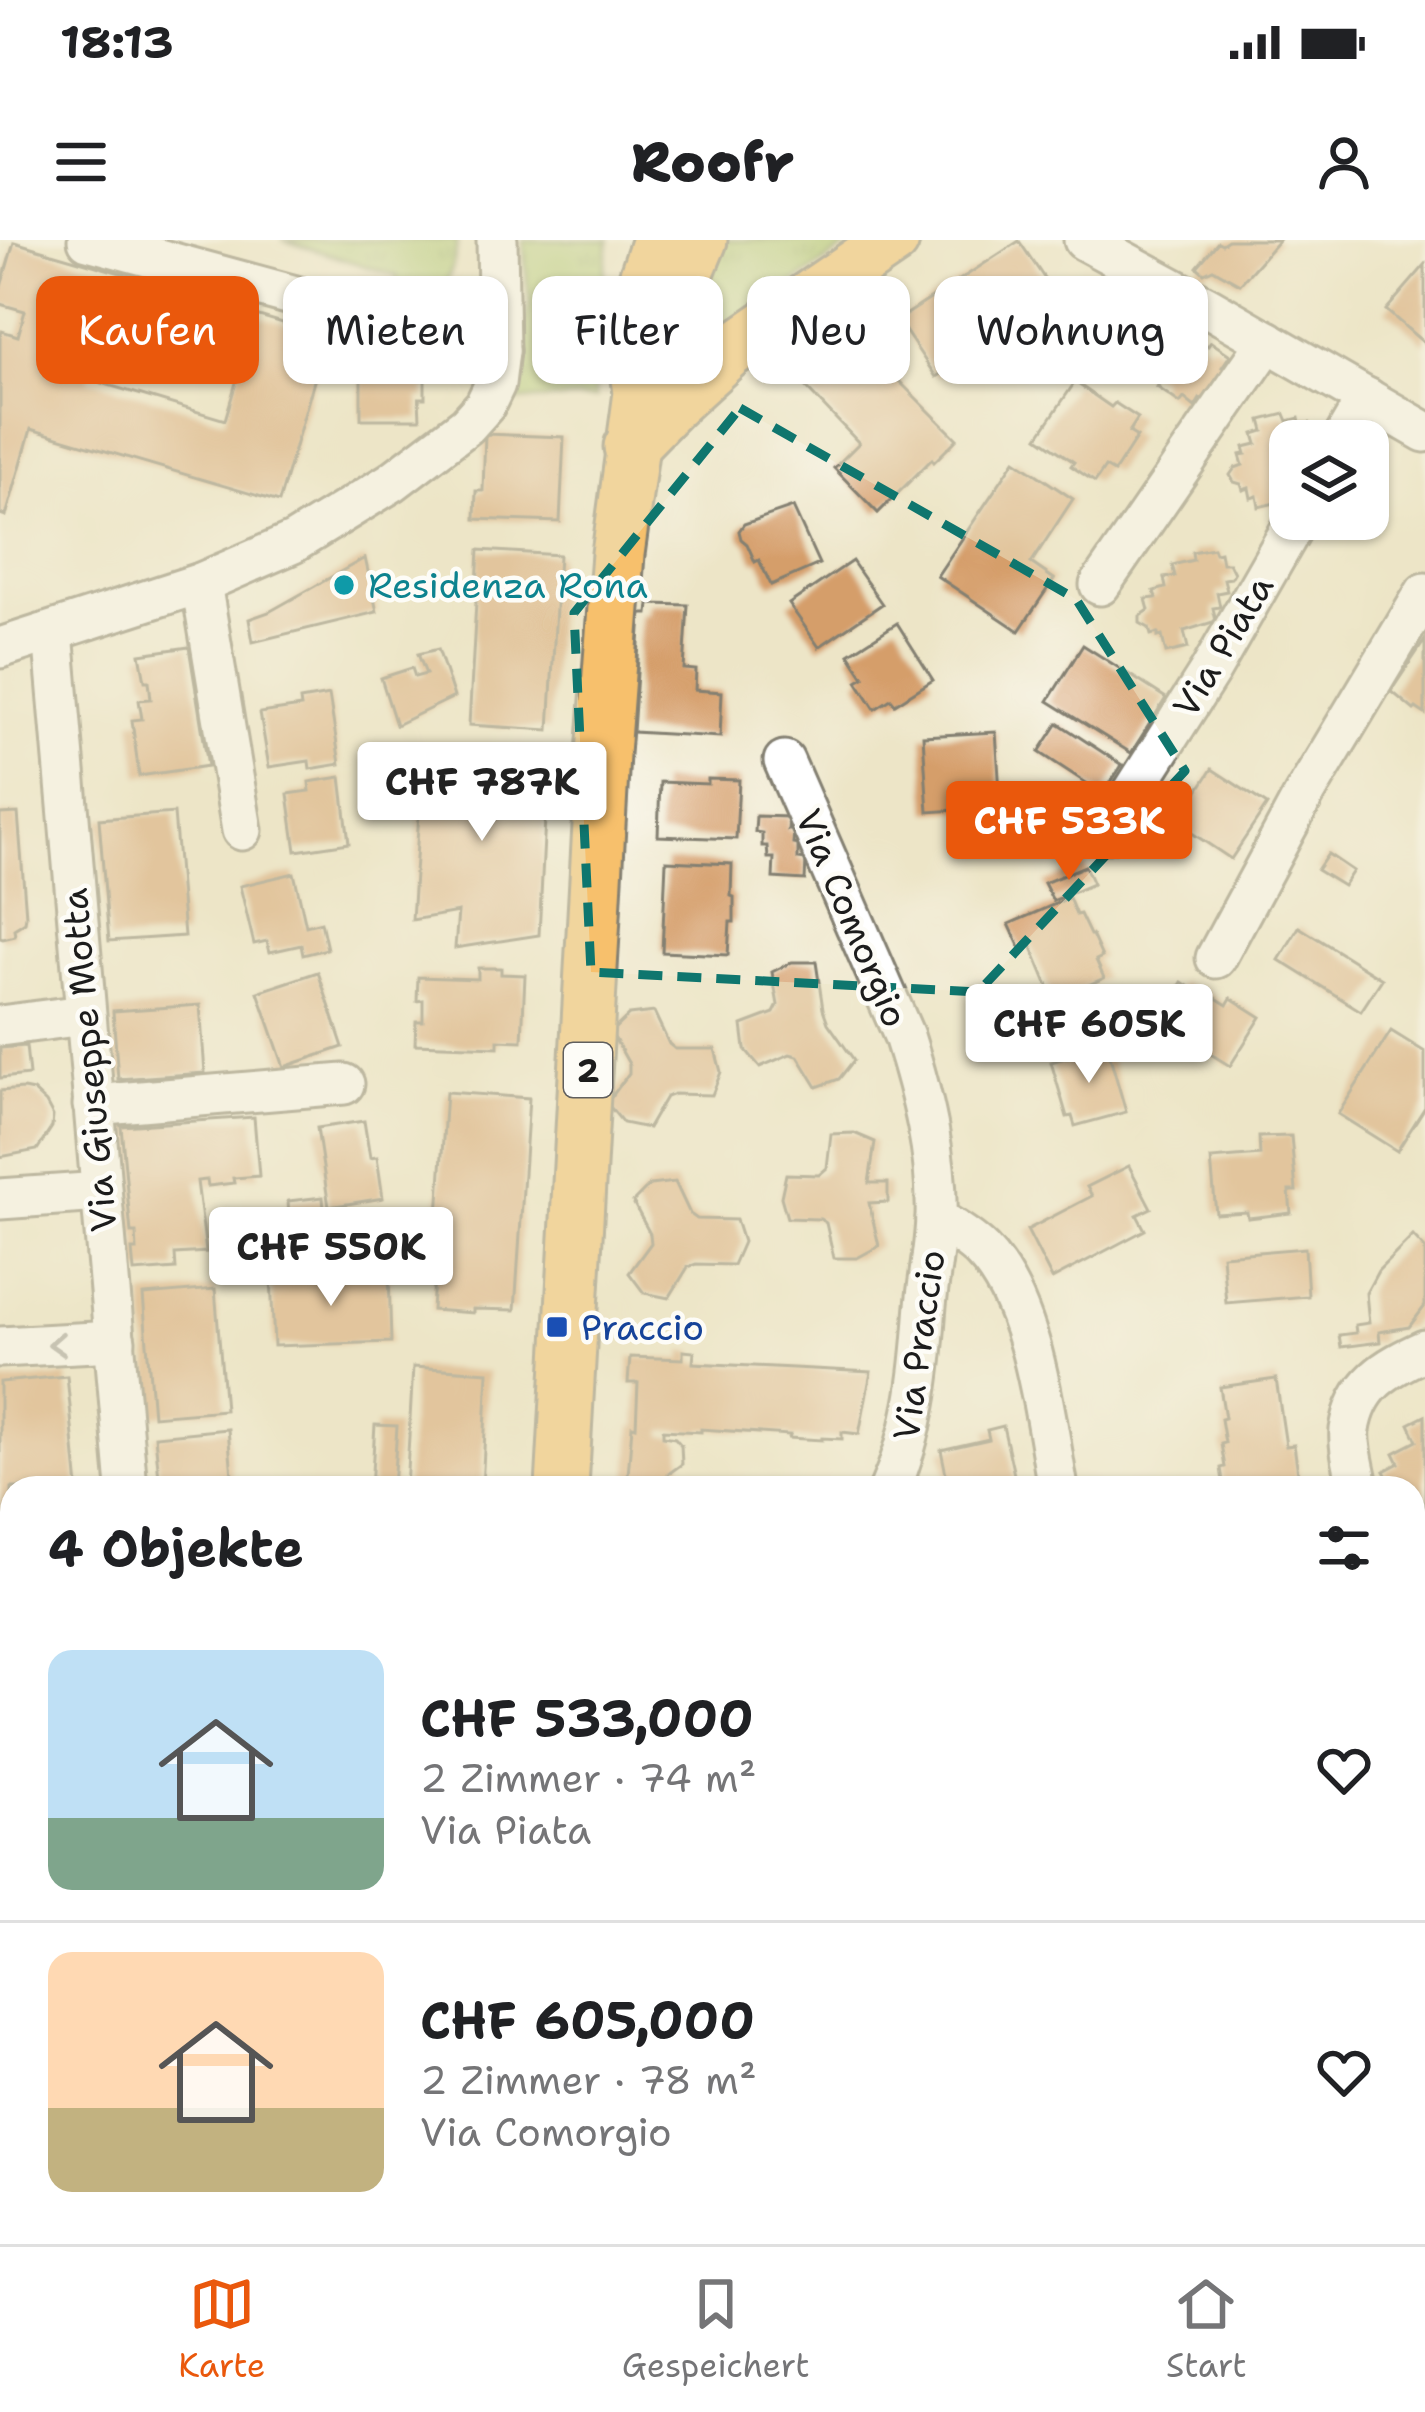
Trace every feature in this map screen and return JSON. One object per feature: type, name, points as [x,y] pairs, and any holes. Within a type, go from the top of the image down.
[{"type":"main road","name":"2","points":[[640,393],[632,336],[658,240]]},
{"type":"main road","name":"2","points":[[563,1476],[618,554],[640,393],[663,351],[701,240]]},
{"type":"main road","points":[[630,447],[729,352],[893,240]]},
{"type":"street","points":[[88,240],[283,293]]},
{"type":"street","points":[[1084,240],[1425,432]]},
{"type":"street","points":[[495,245],[496,276]]},
{"type":"street","points":[[1100,585],[1268,341]]},
{"type":"street","points":[[0,648],[201,583],[293,543],[335,519],[467,425],[495,384]]},
{"type":"street","points":[[1354,420],[1367,398]]},
{"type":"street","name":"Via Piata","points":[[1107,833],[1210,671],[1285,540]]},
{"type":"street","points":[[201,583],[242,830]]},
{"type":"street","points":[[1216,958],[1304,795],[1425,592]]},
{"type":"street","name":"Via Giuseppe Motta","points":[[53,632],[126,1476]]},
{"type":"street","name":"Via Comorgio","points":[[784,761],[904,1036],[931,1150],[936,1219]]},
{"type":"street","points":[[0,1026],[84,1015]]},
{"type":"street","points":[[93,1105],[344,1084]]},
{"type":"street","points":[[0,1198],[101,1192]]},
{"type":"street","name":"Via Praccio","points":[[895,1476],[914,1413],[936,1219],[982,1252],[1021,1314],[1056,1476]]},
{"type":"street","points":[[0,1347],[115,1341]]},
{"type":"street","points":[[1356,1476],[1349,1433],[1364,1388],[1395,1364],[1425,1350]]},
{"type":"highlighted area","points":[[740,408],[1076,599],[1185,771],[978,992],[591,972],[574,613]]},
{"type":"green space","points":[[282,240],[457,240],[448,276],[397,276]]},
{"type":"green space","points":[[523,240],[609,240],[604,276],[532,276],[532,384],[595,384],[595,398],[508,401],[529,302]]},
{"type":"green space","points":[[723,240],[857,240],[804,276],[747,276],[747,315],[723,331],[723,276],[710,276]]},
{"type":"building","points":[[1279,240],[1240,284],[1213,269],[1204,273],[1197,267],[1218,242]]},
{"type":"building","points":[[1019,241],[1043,276],[965,276]]},
{"type":"building","points":[[14,242],[131,276],[36,276],[36,384],[105,384],[225,420],[236,384],[259,384],[259,316],[283,323],[283,384],[313,384],[279,502],[31,429],[6,516],[0,514],[0,337],[2,331],[18,336],[25,311],[0,304]]},
{"type":"building","points":[[1425,265],[1425,344],[1386,310]]},
{"type":"building","points":[[934,296],[934,374],[910,338],[910,312]]},
{"type":"building","points":[[1211,342],[1230,355],[1222,367],[1236,377],[1214,409],[1200,399],[1195,407],[1184,398],[1180,403],[1157,387],[1208,384]]},
{"type":"building","points":[[361,384],[425,384],[425,398],[419,398],[420,419],[361,419]]},
{"type":"building","points":[[803,384],[902,384],[957,439],[878,513],[834,468],[859,443]]},
{"type":"building","points":[[1074,384],[1138,418],[1129,432],[1137,437],[1117,468],[1114,472],[1105,467],[1095,482],[1038,437]]},
{"type":"building","points":[[1285,414],[1288,420],[1269,420],[1269,504],[1259,507],[1257,496],[1251,498],[1249,488],[1243,490],[1230,475],[1243,465],[1244,447],[1257,444],[1254,434],[1264,431],[1261,420]]},
{"type":"building","points":[[485,434],[564,437],[560,522],[475,519],[476,491],[483,491]]},
{"type":"building","points":[[1015,460],[1073,499],[1031,563],[1054,579],[1019,631],[937,576]]},
{"type":"building","points":[[793,507],[819,564],[771,585],[739,531],[744,524]]},
{"type":"building","points":[[1213,548],[1234,573],[1224,579],[1227,591],[1217,593],[1216,621],[1184,631],[1188,648],[1166,653],[1162,636],[1151,635],[1140,623],[1140,616],[1149,610],[1146,599],[1156,598],[1154,591],[1166,588],[1164,578],[1175,576],[1172,565],[1193,560],[1192,552]]},
{"type":"building","points":[[479,550],[559,555],[549,730],[469,725]]},
{"type":"building","name":"Residenza Rona","points":[[365,558],[377,612],[253,642],[249,619]]},
{"type":"building","points":[[852,561],[882,604],[819,647],[789,604]]},
{"type":"building","points":[[649,604],[688,605],[684,669],[696,670],[695,690],[722,692],[720,737],[633,732],[641,614],[648,614]]},
{"type":"building","points":[[897,623],[933,680],[895,704],[891,699],[875,709],[857,681],[864,677],[849,654]]},
{"type":"building","points":[[1425,640],[1425,714],[1391,691]]},
{"type":"building","points":[[1083,645],[1166,698],[1131,753],[1048,701]]},
{"type":"building","points":[[189,647],[208,766],[139,776],[132,720],[142,719],[139,700],[151,699],[140,654]]},
{"type":"building","points":[[438,649],[454,697],[396,725],[381,678],[412,668],[415,677],[426,674],[418,654]]},
{"type":"building","points":[[329,695],[340,764],[310,769],[309,761],[269,767],[260,713],[301,707],[300,700]]},
{"type":"building","points":[[1058,723],[1122,765],[1103,794],[1039,752]]},
{"type":"building","points":[[996,732],[1001,807],[928,812],[923,736]]},
{"type":"building","points":[[423,751],[548,759],[539,935],[455,948],[458,912],[412,920]]},
{"type":"building","points":[[1212,769],[1267,805],[1231,859],[1177,823]]},
{"type":"building","points":[[341,777],[349,843],[296,851],[288,794],[310,791],[309,782]]},
{"type":"building","points":[[708,779],[739,780],[736,839],[658,836],[660,782],[708,784]]},
{"type":"building","points":[[18,813],[26,916],[14,929],[15,936],[3,939],[0,814]]},
{"type":"building","points":[[174,813],[184,936],[109,941],[99,819]]},
{"type":"building","points":[[756,816],[789,817],[788,830],[794,830],[798,859],[806,860],[805,880],[773,878],[774,858],[768,858],[767,846],[762,846],[762,833],[755,832]]},
{"type":"building","points":[[1328,854],[1353,871],[1343,886],[1317,870]]},
{"type":"building","points":[[666,861],[732,864],[734,922],[730,922],[728,955],[662,952]]},
{"type":"building","points":[[1085,866],[1093,884],[1053,901],[1044,883]]},
{"type":"building","points":[[294,873],[306,926],[321,922],[327,949],[303,955],[301,945],[270,952],[267,941],[254,944],[240,886]]},
{"type":"building","points":[[1069,898],[1102,957],[1096,960],[1104,978],[1054,1000],[1031,945],[1021,950],[1009,924]]},
{"type":"building","points":[[1299,927],[1382,979],[1361,1011],[1279,960]]},
{"type":"building","points":[[792,962],[816,962],[828,1023],[854,1060],[839,1079],[817,1087],[798,1056],[790,1054],[760,1067],[745,1049],[742,1025],[774,1013],[778,1005],[772,972]]},
{"type":"building","points":[[478,968],[525,975],[522,1041],[498,1040],[498,1047],[415,1044],[416,1021],[423,1021],[423,1000],[417,1001],[418,977],[478,979]]},
{"type":"building","points":[[318,972],[343,1047],[284,1067],[258,992]]},
{"type":"building","points":[[1182,982],[1227,1005],[1231,998],[1261,1017],[1230,1066],[1158,1021]]},
{"type":"building","points":[[200,1005],[205,1073],[118,1079],[113,1011]]},
{"type":"building","points":[[654,1012],[669,1044],[675,1049],[715,1049],[721,1072],[712,1095],[666,1097],[648,1128],[623,1123],[607,1103],[629,1073],[629,1064],[611,1032],[629,1015]]},
{"type":"building","points":[[1391,1031],[1425,1052],[1425,1107],[1397,1151],[1338,1114]]},
{"type":"building","points":[[26,1046],[29,1075],[0,1078],[0,1048]]},
{"type":"building","points":[[1107,1046],[1126,1112],[1075,1126],[1072,1116],[1067,1117],[1051,1062]]},
{"type":"building","points":[[23,1089],[46,1103],[53,1116],[52,1127],[37,1150],[0,1157],[0,1091]]},
{"type":"building","points":[[446,1092],[529,1098],[515,1310],[432,1310]]},
{"type":"building","points":[[254,1117],[259,1176],[208,1186],[207,1180],[197,1181],[206,1252],[175,1254],[176,1269],[134,1272],[136,1233],[131,1233],[121,1126]]},
{"type":"building","points":[[364,1121],[370,1158],[377,1157],[383,1198],[329,1207],[317,1128]]},
{"type":"building","points":[[854,1133],[875,1142],[869,1183],[888,1183],[888,1202],[869,1203],[879,1246],[857,1258],[834,1258],[826,1223],[787,1218],[781,1197],[786,1174],[819,1175],[827,1168],[831,1134]]},
{"type":"building","points":[[1291,1136],[1296,1191],[1289,1191],[1291,1213],[1248,1218],[1247,1212],[1216,1214],[1211,1159],[1260,1155],[1259,1137]]},
{"type":"building","points":[[1129,1166],[1151,1208],[1137,1215],[1145,1230],[1052,1279],[1027,1230],[1092,1196],[1087,1187]]},
{"type":"building","points":[[675,1182],[690,1214],[697,1219],[736,1220],[743,1242],[733,1265],[688,1267],[669,1298],[644,1293],[629,1273],[651,1243],[633,1202],[650,1185]]},
{"type":"building","points":[[323,1197],[326,1235],[291,1243],[288,1201]]},
{"type":"building","points":[[1413,1236],[1425,1249],[1425,1306],[1409,1327],[1379,1332],[1380,1342],[1341,1347],[1339,1335],[1356,1333],[1355,1325],[1369,1323],[1366,1293],[1378,1271]]},
{"type":"building","points":[[1305,1248],[1308,1296],[1226,1303],[1222,1255]]},
{"type":"building","points":[[389,1273],[391,1342],[274,1346],[271,1276]]},
{"type":"building","points":[[215,1289],[225,1410],[153,1416],[143,1295]]},
{"type":"building","points":[[683,1351],[694,1352],[693,1363],[871,1372],[859,1434],[842,1432],[842,1439],[822,1440],[663,1430],[663,1436],[681,1445],[682,1464],[668,1476],[628,1476],[638,1383],[628,1383],[630,1357],[683,1359]]},
{"type":"building","points":[[413,1367],[488,1372],[483,1476],[407,1476]]},
{"type":"building","points":[[67,1376],[77,1476],[0,1476],[0,1382]]},
{"type":"building","points":[[1276,1379],[1286,1446],[1294,1445],[1298,1476],[1222,1476],[1221,1419],[1225,1418],[1220,1387]]},
{"type":"building","points":[[1425,1416],[1425,1476],[1387,1476],[1384,1471],[1399,1463],[1394,1453],[1417,1441],[1409,1424]]},
{"type":"building","points":[[375,1425],[397,1426],[394,1476],[372,1476]]},
{"type":"building","points":[[1003,1426],[1014,1476],[946,1476],[941,1450],[989,1439],[987,1430]]},
{"type":"building","points":[[228,1429],[232,1476],[159,1476],[155,1436]]},
{"type":"place","name":"Residenza Rona","points":[[344,585]]},
{"type":"place","name":"Praccio","points":[[557,1327]]}]
